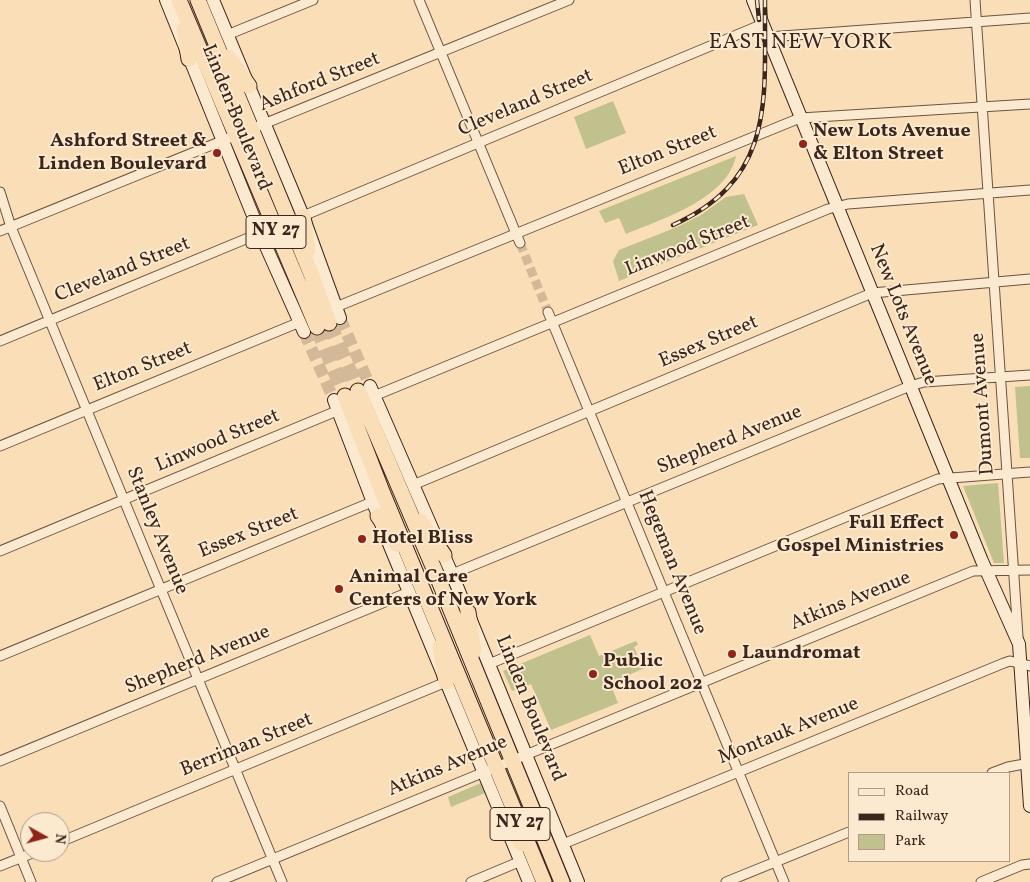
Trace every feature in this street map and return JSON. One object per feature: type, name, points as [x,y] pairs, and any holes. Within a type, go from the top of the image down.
[{"type":"highway","points":[[179,0],[189,59]]},
{"type":"highway","name":"Linden Boulevard","points":[[179,0],[229,139],[321,321]]},
{"type":"highway","name":"Linden Boulevard","points":[[198,0],[210,29],[258,127],[312,276],[321,321]]},
{"type":"highway","points":[[210,29],[248,86]]},
{"type":"highway","points":[[303,216],[312,276]]},
{"type":"highway","name":"Linden Boulevard","points":[[353,397],[408,491],[478,677],[562,882]]},
{"type":"highway","name":"NY 27","points":[[353,397],[414,567],[435,618],[490,769],[544,882]]},
{"type":"highway","points":[[408,491],[444,555]]},
{"type":"highway","points":[[375,509],[414,567]]},
{"type":"highway","points":[[468,612],[478,677]]},
{"type":"highway","points":[[435,618],[446,682]]},
{"type":"highway","points":[[501,814],[538,867]]},
{"type":"street","name":"Linden Boulevard","points":[[166,0],[189,59],[229,139],[260,233],[321,321]]},
{"type":"street","name":"Linden Boulevard","points":[[213,0],[248,86],[258,127],[303,216],[321,321]]},
{"type":"street","points":[[227,35],[312,0]]},
{"type":"street","points":[[419,0],[520,243]]},
{"type":"street","name":"Ashford Street","points":[[0,231],[569,0]]},
{"type":"street","name":"New Lots Avenue","points":[[752,0],[910,386],[1019,644]]},
{"type":"street","points":[[761,0],[762,24]]},
{"type":"street","name":"Dumont Avenue","points":[[975,0],[1013,571],[1019,644],[1025,665],[1030,806]]},
{"type":"street","points":[[768,37],[1030,18]]},
{"type":"street","name":"Cleveland Street","points":[[303,216],[762,24]]},
{"type":"street","name":"Elton Street","points":[[0,446],[87,410],[321,321],[516,232],[800,118],[1030,104]]},
{"type":"street","name":"Linwood Street","points":[[0,551],[124,500],[353,397],[552,322],[837,206],[1030,190]]},
{"type":"street","name":"Stanley Avenue","points":[[0,192],[11,227],[282,882]]},
{"type":"street","name":"Cleveland Street","points":[[0,341],[260,233]]},
{"type":"street","name":"Essex Street","points":[[408,491],[589,412],[872,293],[1030,279]]},
{"type":"street","name":"Hegeman Avenue","points":[[548,312],[784,882]]},
{"type":"street","name":"Shepherd Avenue","points":[[452,574],[910,386],[924,382],[1030,375]]},
{"type":"street","points":[[353,397],[375,509],[446,682],[490,769],[501,814],[529,882]]},
{"type":"street","points":[[489,664],[938,479],[1030,472]]},
{"type":"street","name":"Essex Street","points":[[0,656],[161,589],[375,509]]},
{"type":"street","name":"Linden Boulevard","points":[[444,555],[578,882]]},
{"type":"street","name":"Atkins Avenue","points":[[217,882],[973,571],[986,569],[1030,570]]},
{"type":"street","name":"Shepherd Avenue","points":[[0,761],[409,592]]},
{"type":"street","name":"Montauk Avenue","points":[[563,844],[1004,663],[1010,661],[1025,665]]},
{"type":"street","name":"Berriman Street","points":[[70,838],[446,682]]},
{"type":"street","points":[[995,772],[1029,763]]},
{"type":"street","points":[[0,806],[20,856]]},
{"type":"street","points":[[726,882],[848,832]]},
{"type":"street","points":[[0,866],[20,858]]},
{"type":"street","points":[[23,862],[31,882]]},
{"type":"street","points":[[471,882],[521,862]]},
{"type":"street","points":[[981,882],[1022,865],[1030,864]]},
{"type":"green space","points":[[613,101],[626,133],[586,149],[574,117]]},
{"type":"green space","points":[[736,156],[730,171],[707,196],[657,222],[626,234],[619,218],[605,223],[599,211]]},
{"type":"green space","points":[[744,194],[758,225],[619,281],[613,261],[619,250],[677,227],[701,215],[726,197]]},
{"type":"green space","points":[[1030,386],[1030,458],[1020,458],[1015,387]]},
{"type":"green space","points":[[998,483],[1004,563],[994,563],[963,486]]},
{"type":"green space","points":[[590,635],[599,656],[636,641],[638,645],[634,647],[641,664],[645,663],[647,667],[610,683],[618,703],[551,730],[531,684],[512,691],[503,671]]},
{"type":"green space","points":[[481,783],[485,793],[451,807],[448,797]]},
{"type":"tunnel","points":[[520,243],[548,312]]},
{"type":"tunnel","points":[[340,318],[370,386]]},
{"type":"tunnel","points":[[329,323],[358,391]]},
{"type":"tunnel","points":[[317,327],[345,396]]},
{"type":"tunnel","points":[[304,332],[334,400]]},
{"type":"railway","points":[[757,0],[759,20]]},
{"type":"railway","points":[[673,225],[707,206],[732,184],[748,158],[758,131],[763,101],[765,0]]},
{"type":"place","name":"New Lots Avenue & Elton Street","points":[[803,144]]},
{"type":"place","name":"Ashford Street & Linden Boulevard","points":[[217,153]]},
{"type":"place","name":"Full Effect Gospel Ministries","points":[[954,535]]},
{"type":"place","name":"Hotel Bliss","points":[[362,539]]},
{"type":"place","name":"Animal Care Centers of New York","points":[[339,589]]},
{"type":"place","name":"Laundromat","points":[[732,654]]},
{"type":"place","name":"Public School 202","points":[[593,674]]},
{"type":"district","name":"EAST NEW YORK","points":[[801,44]]}]
